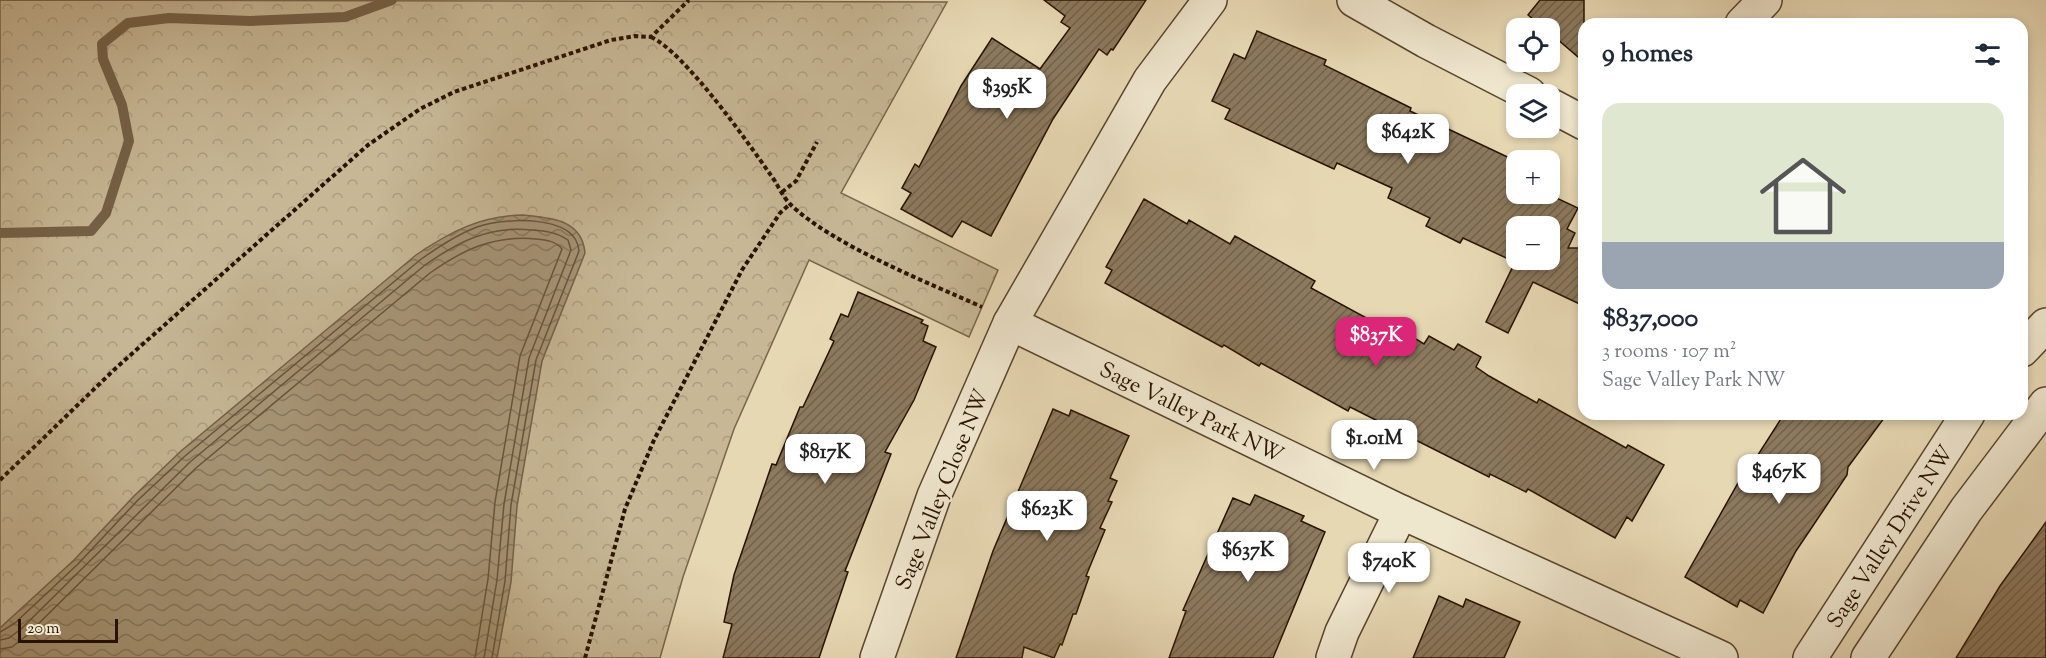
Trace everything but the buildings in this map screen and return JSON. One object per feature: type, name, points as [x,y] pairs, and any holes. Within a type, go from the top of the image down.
[{"type":"street","points":[[1010,322],[1150,80],[1210,0]]},
{"type":"street","points":[[1354,0],[1426,41],[1510,84]]},
{"type":"street","points":[[1748,18],[1765,0]]},
{"type":"street","points":[[1560,110],[1578,120]]},
{"type":"street","name":"Sage Valley Park NW","points":[[1010,322],[1401,512],[1721,658]]},
{"type":"street","name":"Sage Valley Close NW","points":[[877,658],[934,496],[1010,322]]},
{"type":"street","points":[[2028,344],[2046,324]]},
{"type":"street","points":[[1868,658],[1966,510],[2046,404]]},
{"type":"street","name":"Sage Valley Drive NW","points":[[1809,658],[1964,420]]},
{"type":"street","points":[[1333,658],[1342,632],[1401,512]]},
{"type":"path","points":[[651,38],[689,0]]},
{"type":"path","points":[[0,480],[117,367],[279,221],[368,145],[420,109],[454,92],[567,53],[611,40],[635,36],[662,42],[689,70],[736,128],[790,204],[834,236],[990,310],[1010,322]]},
{"type":"path","points":[[782,192],[796,181],[817,142]]},
{"type":"path","points":[[585,658],[625,508],[654,440],[742,270],[780,213],[790,204]]},
{"type":"green space","points":[[0,0],[947,2],[841,193],[998,270],[969,337],[809,260],[734,429],[683,577],[660,658],[0,658]]},
{"type":"water","points":[[523,215],[563,222],[578,233],[585,253],[542,361],[517,506],[511,582],[497,658],[0,658],[0,628],[74,560],[134,496],[181,451],[416,255],[467,226],[493,218]]},
{"type":"waterway","points":[[0,233],[91,231],[106,213],[129,141],[122,105],[103,59],[102,44],[128,23],[169,18],[250,21],[345,17],[392,0]]}]
